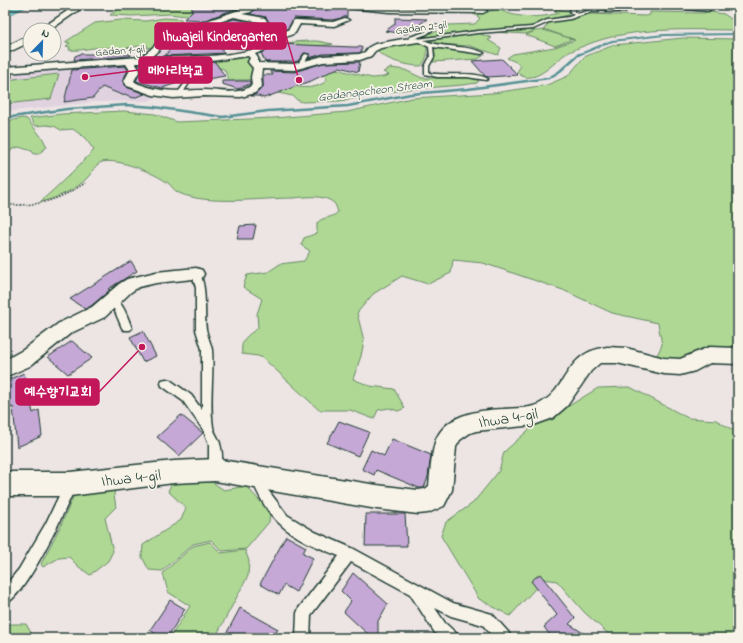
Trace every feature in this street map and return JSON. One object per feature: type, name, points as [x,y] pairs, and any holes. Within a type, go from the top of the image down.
[{"type":"main road","points":[[56,22],[82,5]]},
{"type":"main road","points":[[62,25],[91,5]]},
{"type":"main road","points":[[734,5],[738,7]]},
{"type":"main road","points":[[5,51],[22,42]]},
{"type":"main road","points":[[5,57],[22,48]]},
{"type":"street","points":[[142,60],[153,52],[168,37],[193,27],[248,10],[253,5]]},
{"type":"street","points":[[339,5],[389,10],[432,8],[483,11]]},
{"type":"street","points":[[234,15],[262,20],[271,35],[279,38]]},
{"type":"street","name":"Gadan 1-gil","points":[[6,75],[129,61],[197,60],[250,53],[268,46],[292,31],[297,22],[334,24],[345,20]]},
{"type":"street","name":"Gadan 2-gil","points":[[258,66],[298,66],[323,59],[365,56],[378,46],[414,40]]},
{"type":"street","points":[[129,61],[135,70],[129,78],[128,81],[130,84],[164,95],[204,93],[241,94],[251,91],[257,86],[256,77],[258,66],[253,64],[254,58],[250,53]]},
{"type":"street","points":[[5,369],[17,365],[65,328],[102,310],[113,301],[124,288],[133,283],[196,274]]},
{"type":"street","name":"Ihwa 4-gil","points":[[5,484],[70,484],[174,472],[215,470],[377,497],[418,502],[428,501],[435,497],[440,490],[445,445],[448,438],[455,431],[478,420],[530,415],[547,411],[562,397],[588,361],[594,356],[606,354],[619,355],[672,367],[684,367],[693,364],[705,356],[738,356]]},
{"type":"lane","points":[[253,5],[269,5]]},
{"type":"lane","points":[[573,5],[572,12],[577,15]]},
{"type":"lane","points":[[643,5],[708,10],[708,8],[704,6]]},
{"type":"lane","name":"Gadan 2-gil","points":[[414,40],[533,28],[548,21],[591,11],[623,12]]},
{"type":"lane","points":[[435,26],[430,30],[411,38],[430,45],[482,53]]},
{"type":"lane","points":[[483,32],[496,35]]},
{"type":"lane","points":[[237,42],[268,46]]},
{"type":"lane","points":[[430,45],[432,57],[427,66],[427,74],[437,76],[467,76],[486,79]]},
{"type":"lane","points":[[298,66],[307,55]]},
{"type":"lane","points":[[179,95],[187,84],[187,76],[197,60]]},
{"type":"lane","points":[[196,274],[200,288],[201,330],[207,349],[206,390],[208,428]]},
{"type":"lane","points":[[113,301],[118,307],[126,328]]},
{"type":"lane","points":[[166,383],[188,398],[208,428],[215,444],[215,470]]},
{"type":"lane","points":[[257,477],[264,494],[283,518],[310,537],[349,554],[451,609],[487,619],[504,638]]},
{"type":"lane","points":[[5,597],[24,574],[50,527],[70,484]]},
{"type":"lane","points":[[303,638],[304,612],[349,554]]},
{"type":"lane","points":[[414,588],[440,628],[451,638]]},
{"type":"path","points":[[5,205],[42,204],[53,202],[63,198],[85,184]]},
{"type":"shaded area","points":[[168,44],[191,44],[190,54],[181,67],[153,82],[135,87],[158,96],[148,101],[93,102],[5,112],[5,81],[23,71],[152,58],[163,46]]},
{"type":"green space","points":[[124,5],[212,5],[194,17],[170,14],[132,16],[110,15]]},
{"type":"green space","points":[[499,9],[513,15],[529,17],[559,13],[554,10],[556,9],[570,12],[569,15],[545,20],[529,28],[471,31],[420,37],[433,32],[444,31],[448,25],[475,24],[480,18],[470,12],[486,12]]},
{"type":"green space","points":[[704,11],[724,14],[738,24],[738,30],[661,30],[604,39],[564,55],[542,73],[529,77],[523,76],[517,72],[520,67],[518,63],[507,58],[513,54],[555,47],[575,40],[544,29],[553,21],[571,19],[590,14],[645,16],[650,15],[650,12],[706,12]]},
{"type":"green space","points":[[164,18],[181,19],[182,24],[162,36],[162,41],[154,47],[147,48],[147,45],[125,48],[69,50],[70,47],[66,46],[70,43],[65,42],[95,23],[121,20],[146,21]]},
{"type":"green space","points":[[543,30],[573,39],[555,46],[526,35],[535,31],[525,34],[493,32]]},
{"type":"green space","points":[[478,33],[492,38],[488,40],[501,48],[498,55],[470,46],[435,44],[428,41]]},
{"type":"green space","points":[[683,38],[738,39],[738,344],[681,363],[655,359],[662,345],[658,323],[612,313],[563,290],[483,263],[453,260],[451,273],[428,284],[402,276],[373,294],[357,313],[364,341],[361,356],[353,379],[370,386],[394,389],[405,408],[398,411],[389,408],[378,410],[374,419],[350,410],[319,410],[263,358],[242,354],[243,341],[258,328],[257,314],[262,299],[243,287],[247,275],[268,272],[280,264],[304,261],[310,251],[301,245],[304,238],[317,233],[317,223],[338,212],[334,203],[330,200],[320,197],[219,200],[191,197],[177,192],[168,183],[146,171],[126,164],[109,161],[102,162],[97,165],[90,175],[78,186],[52,199],[40,202],[94,150],[85,138],[73,129],[61,130],[54,126],[35,126],[30,118],[62,114],[124,111],[155,114],[177,122],[274,118],[347,112],[412,98],[493,93],[547,85],[568,76],[584,57],[614,45]]},
{"type":"green space","points":[[317,41],[333,44],[320,46],[293,46],[264,50],[290,42]]},
{"type":"green space","points":[[418,42],[427,47],[426,57],[421,66],[398,62],[387,58],[378,52],[380,48]]},
{"type":"green space","points":[[434,47],[473,52],[483,56],[478,59],[433,62],[435,57]]},
{"type":"green space","points":[[247,55],[250,57],[249,64],[254,69],[253,78],[248,80],[234,80],[232,83],[224,81],[229,79],[224,69],[211,66],[214,59]]},
{"type":"green space","points":[[320,62],[336,69],[372,78],[389,75],[383,72],[391,68],[405,70],[422,78],[471,78],[479,81],[477,83],[462,85],[402,90],[340,101],[302,102],[293,96],[278,93],[277,90],[291,85],[300,87],[315,87],[324,83],[327,80],[325,76],[307,67]]},
{"type":"green space","points":[[59,74],[51,99],[5,104],[5,86],[14,79]]},
{"type":"green space","points":[[22,118],[27,119],[43,139],[47,147],[38,154],[34,154],[32,151],[19,147],[11,150],[8,158],[5,160],[5,122]]},
{"type":"green space","points":[[630,387],[688,418],[716,420],[738,433],[738,638],[613,638],[584,612],[557,581],[544,579],[510,616],[479,599],[441,536],[446,522],[473,503],[499,471],[504,452],[534,425],[551,417],[598,388]]},
{"type":"green space","points":[[188,481],[212,482],[224,490],[246,486],[270,512],[269,522],[246,549],[222,551],[211,540],[193,544],[162,571],[149,570],[142,557],[143,545],[181,520],[186,508],[168,491],[171,485]]},
{"type":"green space","points":[[115,488],[114,495],[116,507],[105,518],[113,551],[108,561],[90,575],[69,557],[59,558],[43,567],[41,564],[75,493]]},
{"type":"green space","points":[[210,542],[221,553],[245,550],[249,561],[248,576],[215,638],[170,638],[190,606],[168,592],[163,573],[193,546]]},
{"type":"green space","points":[[12,624],[26,624],[33,638],[5,638],[5,626]]},
{"type":"water","points":[[5,5],[30,5],[5,17]]},
{"type":"building","points":[[192,5],[246,5],[205,20],[184,19],[192,11]]},
{"type":"building","points":[[272,5],[326,5],[347,9],[347,17],[333,20],[294,18],[288,28],[278,33],[275,32],[266,17],[250,14],[257,7],[269,8]]},
{"type":"building","points":[[395,18],[427,19],[406,34],[385,31],[395,24]]},
{"type":"building","points":[[234,19],[258,23],[267,38],[271,39],[265,43],[236,40],[236,44],[255,47],[249,49],[219,47],[225,53],[165,56],[175,42],[187,35]]},
{"type":"building","points":[[280,44],[362,47],[361,52],[359,53],[323,54],[309,58],[310,54],[304,53],[298,61],[294,62],[265,62],[261,53],[277,47]]},
{"type":"building","points":[[80,54],[132,54],[130,56],[74,60],[75,56]]},
{"type":"building","points":[[502,59],[518,75],[488,77],[485,76],[472,61]]},
{"type":"building","points":[[215,62],[225,76],[201,80],[200,76],[190,79],[190,76],[198,64]]},
{"type":"building","points":[[360,62],[358,72],[340,67],[311,81],[264,98],[251,96],[256,94],[263,87],[263,75],[273,75],[270,71],[294,72],[323,63]]},
{"type":"building","points":[[138,64],[190,64],[184,75],[184,81],[162,88],[136,81],[141,71]]},
{"type":"building","points":[[125,66],[128,70],[123,80],[126,87],[145,94],[133,98],[102,87],[93,98],[64,102],[72,70]]},
{"type":"building","points":[[222,81],[250,81],[250,84],[238,89],[222,84]]},
{"type":"building","points":[[256,225],[253,239],[237,239],[240,226]]},
{"type":"building","points":[[131,261],[137,271],[108,289],[110,290],[91,306],[85,309],[70,299]]},
{"type":"building","points":[[143,331],[156,356],[143,362],[130,337]]},
{"type":"building","points":[[72,341],[92,358],[68,374],[48,357]]},
{"type":"building","points":[[24,373],[33,413],[39,410],[42,436],[17,447],[13,407],[7,409],[5,401],[5,381]]},
{"type":"building","points":[[181,415],[203,433],[179,456],[157,437]]},
{"type":"building","points":[[339,421],[369,432],[358,456],[327,443]]},
{"type":"building","points":[[392,439],[431,455],[428,477],[424,488],[419,488],[376,470],[374,475],[362,469],[371,450],[384,456]]},
{"type":"building","points":[[366,514],[405,514],[407,546],[365,546]]},
{"type":"building","points":[[286,536],[306,547],[303,553],[313,558],[296,592],[284,585],[279,595],[260,584]]},
{"type":"building","points":[[353,573],[388,604],[378,621],[378,638],[372,638],[344,612],[351,601],[341,591]]},
{"type":"building","points":[[540,574],[575,618],[569,624],[591,638],[552,638],[544,627],[557,615],[531,581]]},
{"type":"building","points":[[170,600],[185,609],[167,638],[162,638],[150,630]]},
{"type":"building","points":[[240,608],[278,629],[273,638],[224,638]]},
{"type":"waterway","name":"Gadanapcheon Stream","points":[[578,55],[612,41],[664,35],[738,34]]},
{"type":"waterway","name":"Gadanapcheon Stream","points":[[5,118],[67,109],[126,105],[154,107],[223,117],[268,111],[348,106],[411,94],[468,89],[549,78],[560,71],[579,54]]},
{"type":"place","name":"메아리학교","points":[[85,77]]},
{"type":"place","name":"Ihwajeil Kindergarten","points":[[299,80]]},
{"type":"place","name":"예수향기교회","points":[[142,347]]}]
